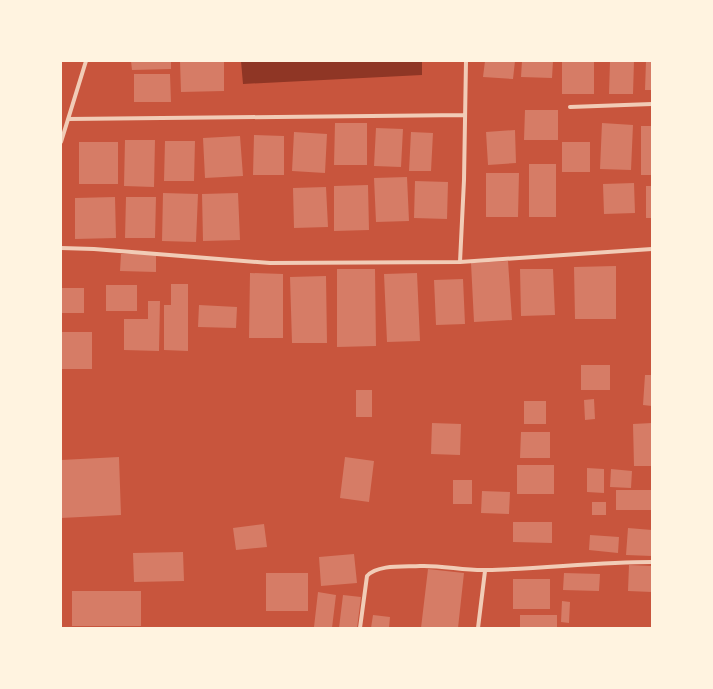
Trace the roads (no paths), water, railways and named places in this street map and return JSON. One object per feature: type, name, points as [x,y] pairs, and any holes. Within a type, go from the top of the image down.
[{"type":"street","points":[[61,142],[86,61]]},
{"type":"street","points":[[460,262],[464,180],[466,61]]},
{"type":"street","points":[[570,107],[652,104]]},
{"type":"street","points":[[68,119],[465,114]]},
{"type":"street","points":[[61,248],[94,249],[270,263],[460,262],[652,249]]},
{"type":"street","points":[[360,628],[368,576],[371,572],[379,568],[423,566],[485,570],[616,562],[652,562]]},
{"type":"street","points":[[478,628],[485,570]]}]
